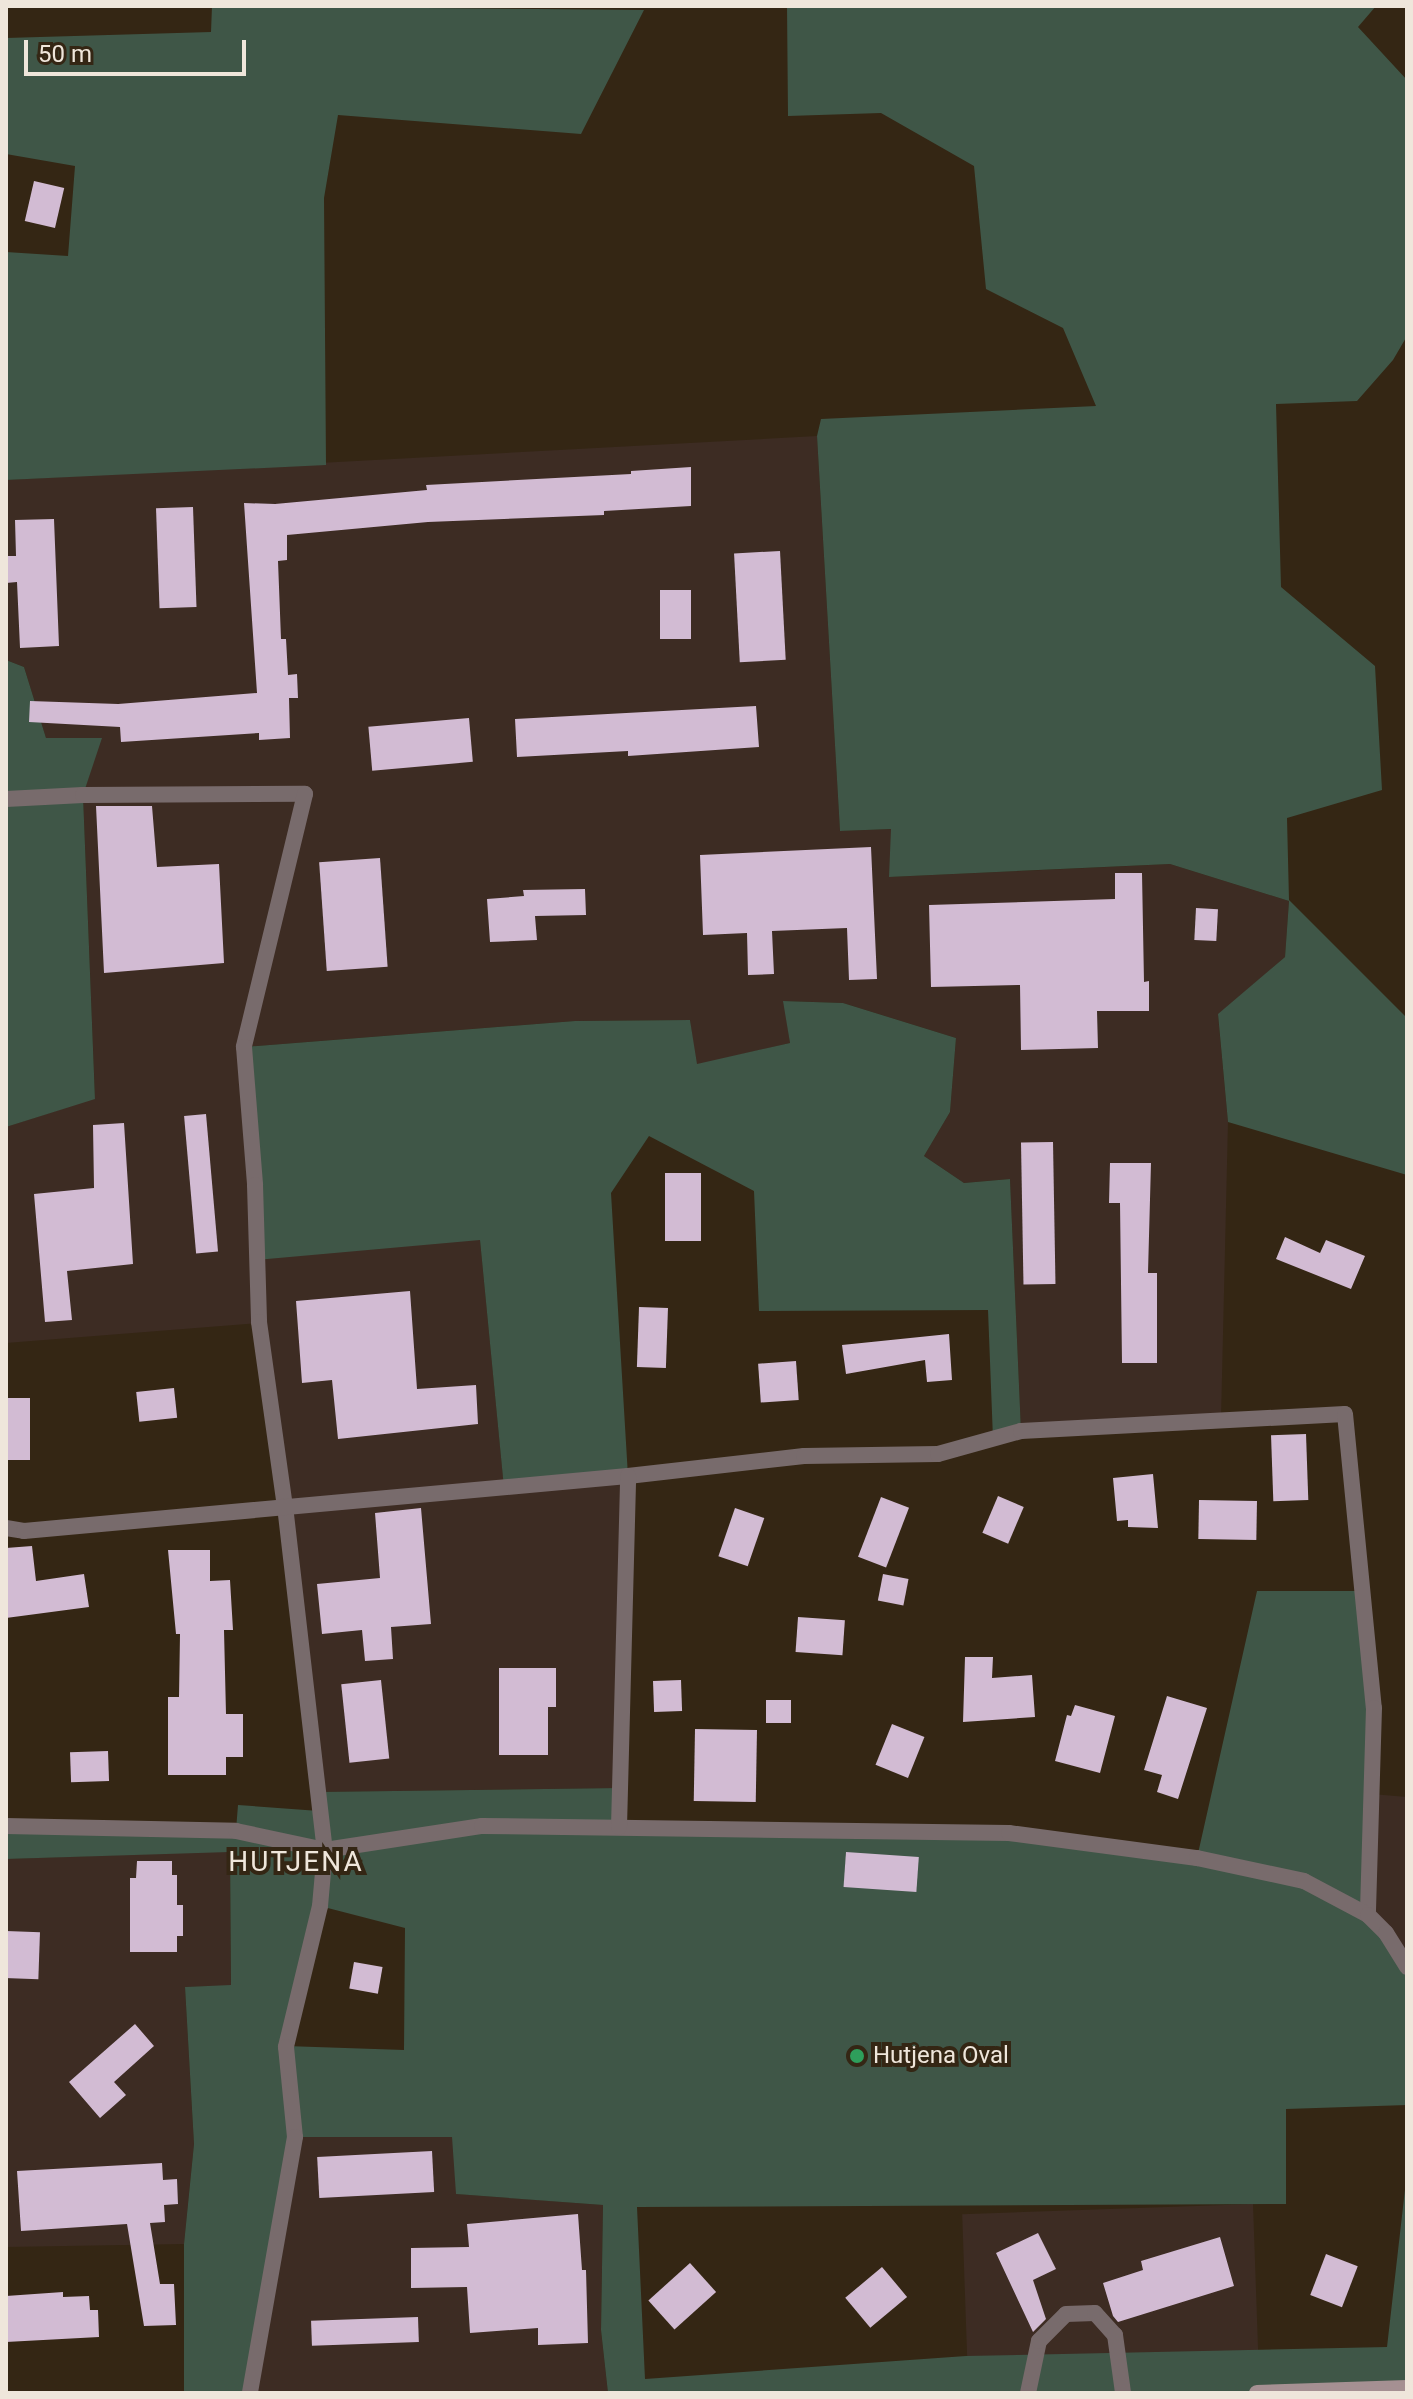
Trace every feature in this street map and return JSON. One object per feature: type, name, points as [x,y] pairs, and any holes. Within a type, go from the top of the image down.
[{"type":"main road","points":[[1257,2393],[1407,2388]]},
{"type":"street","points":[[6,799],[83,795],[305,794],[244,1047],[255,1185],[259,1322],[285,1506],[325,1850],[320,1906],[286,2047],[295,2137],[250,2393]]},
{"type":"street","points":[[6,1528],[24,1531],[628,1476],[804,1456],[938,1454],[1021,1431],[1345,1414],[1374,1708],[1368,1915]]},
{"type":"street","points":[[619,1827],[628,1476]]},
{"type":"street","points":[[6,1826],[236,1831],[325,1850],[482,1826],[1009,1833],[1197,1858],[1304,1881],[1368,1915],[1386,1933],[1407,1967]]},
{"type":"street","points":[[1028,2393],[1039,2341],[1066,2314],[1095,2313],[1115,2335],[1123,2393]]},
{"type":"shaded area","points":[[817,436],[840,831],[892,829],[890,877],[1170,864],[1289,901],[1285,957],[1218,1015],[1228,1122],[1221,1419],[1021,1431],[1010,1179],[964,1183],[924,1156],[950,1112],[956,1038],[843,1003],[784,1001],[790,1043],[696,1065],[690,1020],[575,1021],[244,1047],[480,1240],[504,1487],[628,1476],[620,1788],[318,1792],[259,1323],[6,1343],[6,1127],[95,1098],[83,795],[101,738],[46,738],[24,667],[6,660],[6,480]]},
{"type":"shaded area","points":[[1372,1794],[1407,1797],[1407,1967],[1368,1915]]},
{"type":"shaded area","points":[[230,1851],[231,1986],[185,1987],[194,2144],[184,2244],[6,2247],[6,1859]]},
{"type":"shaded area","points":[[295,2137],[453,2137],[457,2194],[603,2205],[601,2330],[608,2393],[250,2393]]},
{"type":"shaded area","points":[[1253,2204],[1258,2351],[967,2361],[962,2214]]},
{"type":"green space","points":[[212,6],[644,10],[581,134],[338,115],[324,198],[326,465],[6,480],[6,252],[68,256],[75,166],[6,154],[6,38],[211,32]]},
{"type":"green space","points":[[787,6],[1376,6],[1358,27],[1407,80],[1407,336],[1393,360],[1357,401],[1276,404],[1281,587],[1375,666],[1382,790],[1287,818],[1289,900],[1407,1018],[1407,1175],[1228,1122],[1218,1014],[1285,957],[1289,901],[1170,864],[889,877],[891,829],[840,831],[817,436],[821,419],[1096,406],[1063,328],[986,289],[974,166],[881,113],[788,116]]},
{"type":"green space","points":[[6,660],[24,667],[46,738],[102,738],[83,795],[95,1099],[6,1127]]},
{"type":"green space","points":[[783,1001],[843,1003],[956,1038],[950,1112],[924,1156],[964,1183],[1010,1179],[1021,1431],[993,1439],[988,1310],[759,1311],[754,1191],[649,1136],[611,1193],[628,1476],[504,1488],[480,1240],[256,1260],[244,1047],[575,1021],[690,1020],[697,1064],[790,1043]]},
{"type":"green space","points":[[1257,1591],[1363,1591],[1374,1708],[1368,1914],[1407,1967],[1407,2105],[1286,2109],[1286,2204],[637,2207],[645,2379],[966,2356],[1387,2347],[1407,2172],[1407,2388],[1257,2393],[608,2393],[601,2330],[603,2205],[456,2194],[452,2137],[295,2137],[250,2393],[184,2393],[184,2244],[194,2144],[185,1987],[231,1985],[230,1852],[6,1859],[6,1826],[236,1830],[238,1805],[319,1811],[318,1792],[620,1788],[619,1827],[1009,1833],[1197,1858]],"holes":[[[320,1906],[405,1928],[404,2050],[286,2046]]]},
{"type":"building","points":[[34,181],[64,188],[55,228],[25,221]]},
{"type":"building","points":[[691,467],[691,506],[604,511],[604,515],[428,522],[287,535],[287,560],[278,561],[281,639],[286,639],[288,675],[297,674],[298,698],[289,698],[290,738],[259,740],[259,733],[121,742],[120,727],[29,722],[30,701],[118,704],[257,693],[244,503],[275,504],[427,490],[426,485],[631,474],[631,471]]},
{"type":"building","points":[[193,507],[196,607],[160,608],[156,508]]},
{"type":"building","points":[[54,519],[59,646],[20,648],[17,582],[6,583],[6,556],[16,556],[15,520]]},
{"type":"building","points":[[780,551],[786,660],[740,662],[734,553]]},
{"type":"building","points":[[660,590],[691,590],[691,639],[660,639]]},
{"type":"building","points":[[756,706],[759,747],[628,756],[628,751],[517,757],[515,719]]},
{"type":"building","points":[[469,718],[473,762],[372,771],[368,727]]},
{"type":"building","points":[[96,806],[152,806],[157,867],[219,864],[224,963],[104,973]]},
{"type":"building","points":[[871,847],[877,979],[849,980],[847,928],[772,931],[774,974],[748,975],[747,933],[703,935],[700,855]]},
{"type":"building","points":[[380,858],[388,967],[327,971],[319,862]]},
{"type":"building","points":[[1115,873],[1142,873],[1144,982],[1149,981],[1149,1011],[1097,1011],[1098,1048],[1021,1050],[1020,985],[931,987],[929,905],[1115,899]]},
{"type":"building","points":[[585,889],[586,915],[535,916],[537,940],[490,942],[487,899],[524,896],[523,890]]},
{"type":"building","points":[[1196,908],[1218,909],[1216,941],[1194,940]]},
{"type":"building","points":[[206,1114],[218,1251],[196,1253],[184,1116]]},
{"type":"building","points":[[124,1123],[133,1264],[67,1271],[72,1320],[45,1322],[34,1194],[94,1188],[93,1125]]},
{"type":"building","points":[[1053,1142],[1055,1284],[1023,1285],[1021,1143]]},
{"type":"building","points":[[1110,1163],[1151,1163],[1148,1273],[1157,1273],[1157,1363],[1122,1363],[1120,1203],[1109,1203]]},
{"type":"building","points":[[665,1173],[701,1173],[701,1241],[665,1241]]},
{"type":"building","points":[[1285,1237],[1320,1253],[1326,1240],[1365,1256],[1351,1289],[1276,1259]]},
{"type":"building","points":[[410,1291],[417,1389],[476,1385],[478,1424],[338,1439],[332,1380],[302,1383],[296,1301]]},
{"type":"building","points":[[639,1307],[668,1308],[666,1368],[637,1367]]},
{"type":"building","points":[[949,1334],[952,1380],[927,1382],[925,1360],[846,1374],[842,1345]]},
{"type":"building","points":[[796,1361],[799,1400],[761,1403],[758,1364]]},
{"type":"building","points":[[174,1388],[177,1418],[139,1422],[136,1392]]},
{"type":"building","points":[[6,1398],[30,1398],[30,1460],[6,1460]]},
{"type":"building","points":[[1306,1434],[1308,1500],[1273,1501],[1271,1435]]},
{"type":"building","points":[[1153,1474],[1158,1528],[1128,1527],[1128,1520],[1117,1521],[1113,1478]]},
{"type":"building","points":[[998,1496],[1024,1507],[1008,1544],[982,1533]]},
{"type":"building","points":[[881,1497],[909,1508],[886,1568],[858,1557]]},
{"type":"building","points":[[1199,1500],[1257,1501],[1256,1540],[1198,1539]]},
{"type":"building","points":[[421,1508],[431,1624],[391,1627],[393,1659],[365,1661],[362,1630],[322,1634],[317,1584],[380,1578],[375,1513]]},
{"type":"building","points":[[735,1508],[764,1518],[748,1566],[718,1556]]},
{"type":"building","points":[[32,1546],[36,1581],[84,1574],[89,1607],[6,1618],[6,1548]]},
{"type":"building","points":[[168,1550],[210,1550],[210,1581],[230,1580],[233,1630],[224,1630],[226,1714],[243,1714],[243,1757],[226,1757],[226,1775],[168,1775],[168,1697],[179,1697],[180,1634],[176,1634]]},
{"type":"building","points":[[883,1574],[909,1579],[903,1605],[878,1601]]},
{"type":"building","points":[[798,1617],[845,1620],[842,1655],[796,1652]]},
{"type":"building","points":[[965,1657],[993,1657],[992,1678],[1032,1675],[1035,1717],[963,1722]]},
{"type":"building","points":[[499,1668],[556,1668],[556,1707],[548,1707],[548,1755],[499,1755]]},
{"type":"building","points":[[381,1680],[389,1759],[349,1763],[341,1684]]},
{"type":"building","points":[[681,1680],[682,1711],[654,1712],[653,1681]]},
{"type":"building","points":[[1167,1696],[1207,1708],[1178,1799],[1157,1792],[1162,1775],[1144,1770]]},
{"type":"building","points":[[766,1700],[791,1700],[791,1723],[766,1723]]},
{"type":"building","points":[[1075,1705],[1115,1716],[1100,1773],[1055,1761],[1067,1715],[1071,1716]]},
{"type":"building","points":[[892,1724],[924,1737],[908,1778],[876,1765]]},
{"type":"building","points":[[695,1729],[757,1730],[756,1802],[694,1801]]},
{"type":"building","points":[[108,1751],[109,1781],[71,1782],[70,1752]]},
{"type":"building","points":[[846,1852],[919,1857],[916,1892],[844,1887]]},
{"type":"building","points":[[137,1861],[172,1861],[172,1875],[177,1875],[177,1905],[183,1905],[183,1936],[177,1936],[177,1952],[130,1952],[130,1878],[136,1878]]},
{"type":"building","points":[[6,1931],[40,1932],[38,1979],[6,1978]]},
{"type":"building","points":[[354,1962],[383,1967],[378,1994],[349,1989]]},
{"type":"building","points":[[135,2024],[154,2046],[114,2082],[126,2095],[100,2118],[69,2082]]},
{"type":"building","points":[[432,2151],[434,2192],[319,2198],[317,2157]]},
{"type":"building","points":[[162,2163],[163,2180],[177,2179],[178,2204],[164,2205],[165,2222],[150,2223],[160,2284],[174,2284],[176,2325],[144,2326],[127,2224],[21,2231],[17,2171]]},
{"type":"building","points":[[578,2214],[582,2270],[586,2270],[588,2343],[538,2345],[538,2328],[470,2333],[467,2287],[411,2288],[411,2248],[469,2247],[467,2224]]},
{"type":"building","points":[[1038,2233],[1056,2269],[1033,2280],[1046,2319],[1033,2332],[996,2253]]},
{"type":"building","points":[[1220,2237],[1234,2286],[1118,2322],[1113,2316],[1103,2283],[1143,2270],[1141,2261]]},
{"type":"building","points":[[1326,2254],[1358,2266],[1342,2307],[1310,2295]]},
{"type":"building","points":[[690,2263],[716,2292],[674,2329],[648,2300]]},
{"type":"building","points":[[882,2267],[907,2297],[870,2328],[845,2298]]},
{"type":"building","points":[[63,2292],[63,2297],[89,2296],[90,2310],[98,2310],[99,2337],[6,2342],[6,2296]]},
{"type":"building","points":[[418,2317],[419,2342],[312,2346],[311,2321]]},
{"type":"place","name":"Hutjena Oval","points":[[857,2056]]},
{"type":"district","name":"HUTJENA","points":[[296,1862]]}]
